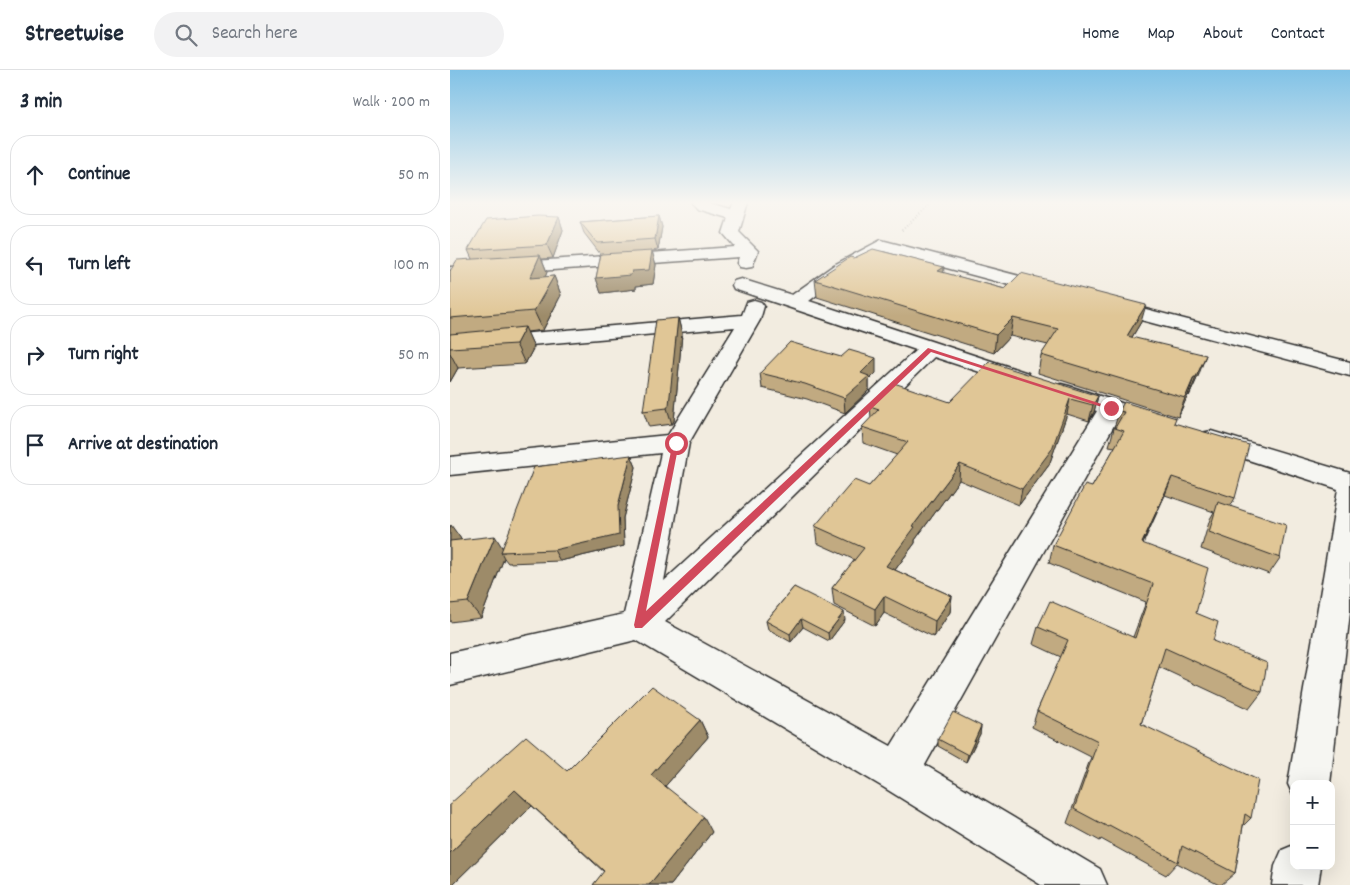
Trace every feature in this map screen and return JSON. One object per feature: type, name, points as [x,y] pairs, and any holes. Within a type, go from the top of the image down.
[{"type":"street","points":[[738,240],[749,251]]},
{"type":"street","points":[[795,302],[840,269],[881,245],[1072,295]]},
{"type":"street","points":[[450,272],[749,251]]},
{"type":"street","points":[[639,625],[676,443],[750,320],[754,306],[741,285],[749,251]]},
{"type":"street","points":[[741,285],[1111,408],[1350,483]]},
{"type":"street","points":[[1091,300],[1350,369]]},
{"type":"street","points":[[450,346],[750,320]]},
{"type":"street","points":[[450,669],[639,625],[930,349]]},
{"type":"street","points":[[898,772],[1111,408]]},
{"type":"street","points":[[450,466],[676,443]]},
{"type":"street","points":[[1310,780],[1350,492]]},
{"type":"street","points":[[639,625],[898,772],[1084,885]]},
{"type":"street","points":[[1295,885],[1297,870]]},
{"type":"path","points":[[881,245],[888,240]]},
{"type":"building","points":[[474,240],[549,240],[547,245],[468,250]]},
{"type":"building","points":[[595,240],[640,240],[597,243]]},
{"type":"building","points":[[873,249],[944,267],[938,271],[1005,289],[1021,273],[1146,305],[1127,336],[1206,355],[1185,398],[1041,355],[1058,329],[1013,318],[996,335],[815,280],[850,257],[854,258]]},
{"type":"building","points":[[652,251],[649,270],[632,271],[631,275],[596,278],[601,254]]},
{"type":"building","points":[[540,255],[530,278],[554,276],[534,311],[450,318],[450,271],[457,260]]},
{"type":"building","points":[[678,318],[669,405],[667,408],[643,411],[656,320]]},
{"type":"building","points":[[525,327],[516,344],[450,348],[450,334]]},
{"type":"building","points":[[790,342],[841,357],[849,350],[876,358],[861,373],[869,376],[844,398],[805,384],[760,373]]},
{"type":"building","points":[[989,362],[1098,396],[1093,405],[1070,399],[1052,449],[1022,489],[960,464],[913,526],[915,527],[886,566],[952,596],[935,621],[884,596],[875,609],[832,588],[864,548],[815,526],[854,480],[869,486],[908,442],[862,427],[879,409],[870,406],[894,383],[950,402]]},
{"type":"building","points":[[1124,402],[1176,418],[1174,423],[1249,445],[1235,498],[1172,477],[1142,543],[1208,568],[1196,613],[1218,622],[1213,641],[1267,663],[1262,692],[1165,648],[1141,724],[1258,780],[1251,818],[1245,814],[1235,873],[1182,846],[1178,862],[1109,825],[1108,827],[1074,809],[1098,741],[1037,711],[1068,640],[1038,627],[1050,601],[1135,638],[1153,584],[1053,545],[1085,485],[1092,487],[1124,431],[1115,428],[1124,412],[1119,411]]},
{"type":"building","points":[[631,455],[618,506],[619,535],[554,550],[501,552],[534,467]]},
{"type":"building","points":[[1218,502],[1286,525],[1280,558],[1209,532]]},
{"type":"building","points":[[495,536],[468,602],[450,604],[450,541]]},
{"type":"building","points":[[794,587],[844,612],[828,633],[801,619],[790,634],[766,621]]},
{"type":"building","points":[[652,686],[700,720],[651,775],[704,817],[649,885],[593,885],[604,871],[515,790],[450,853],[450,804],[526,736],[567,771]]},
{"type":"building","points":[[953,712],[981,726],[968,755],[938,739]]},
{"type":"route","points":[[676,443],[639,625],[930,349],[1111,408]]}]
